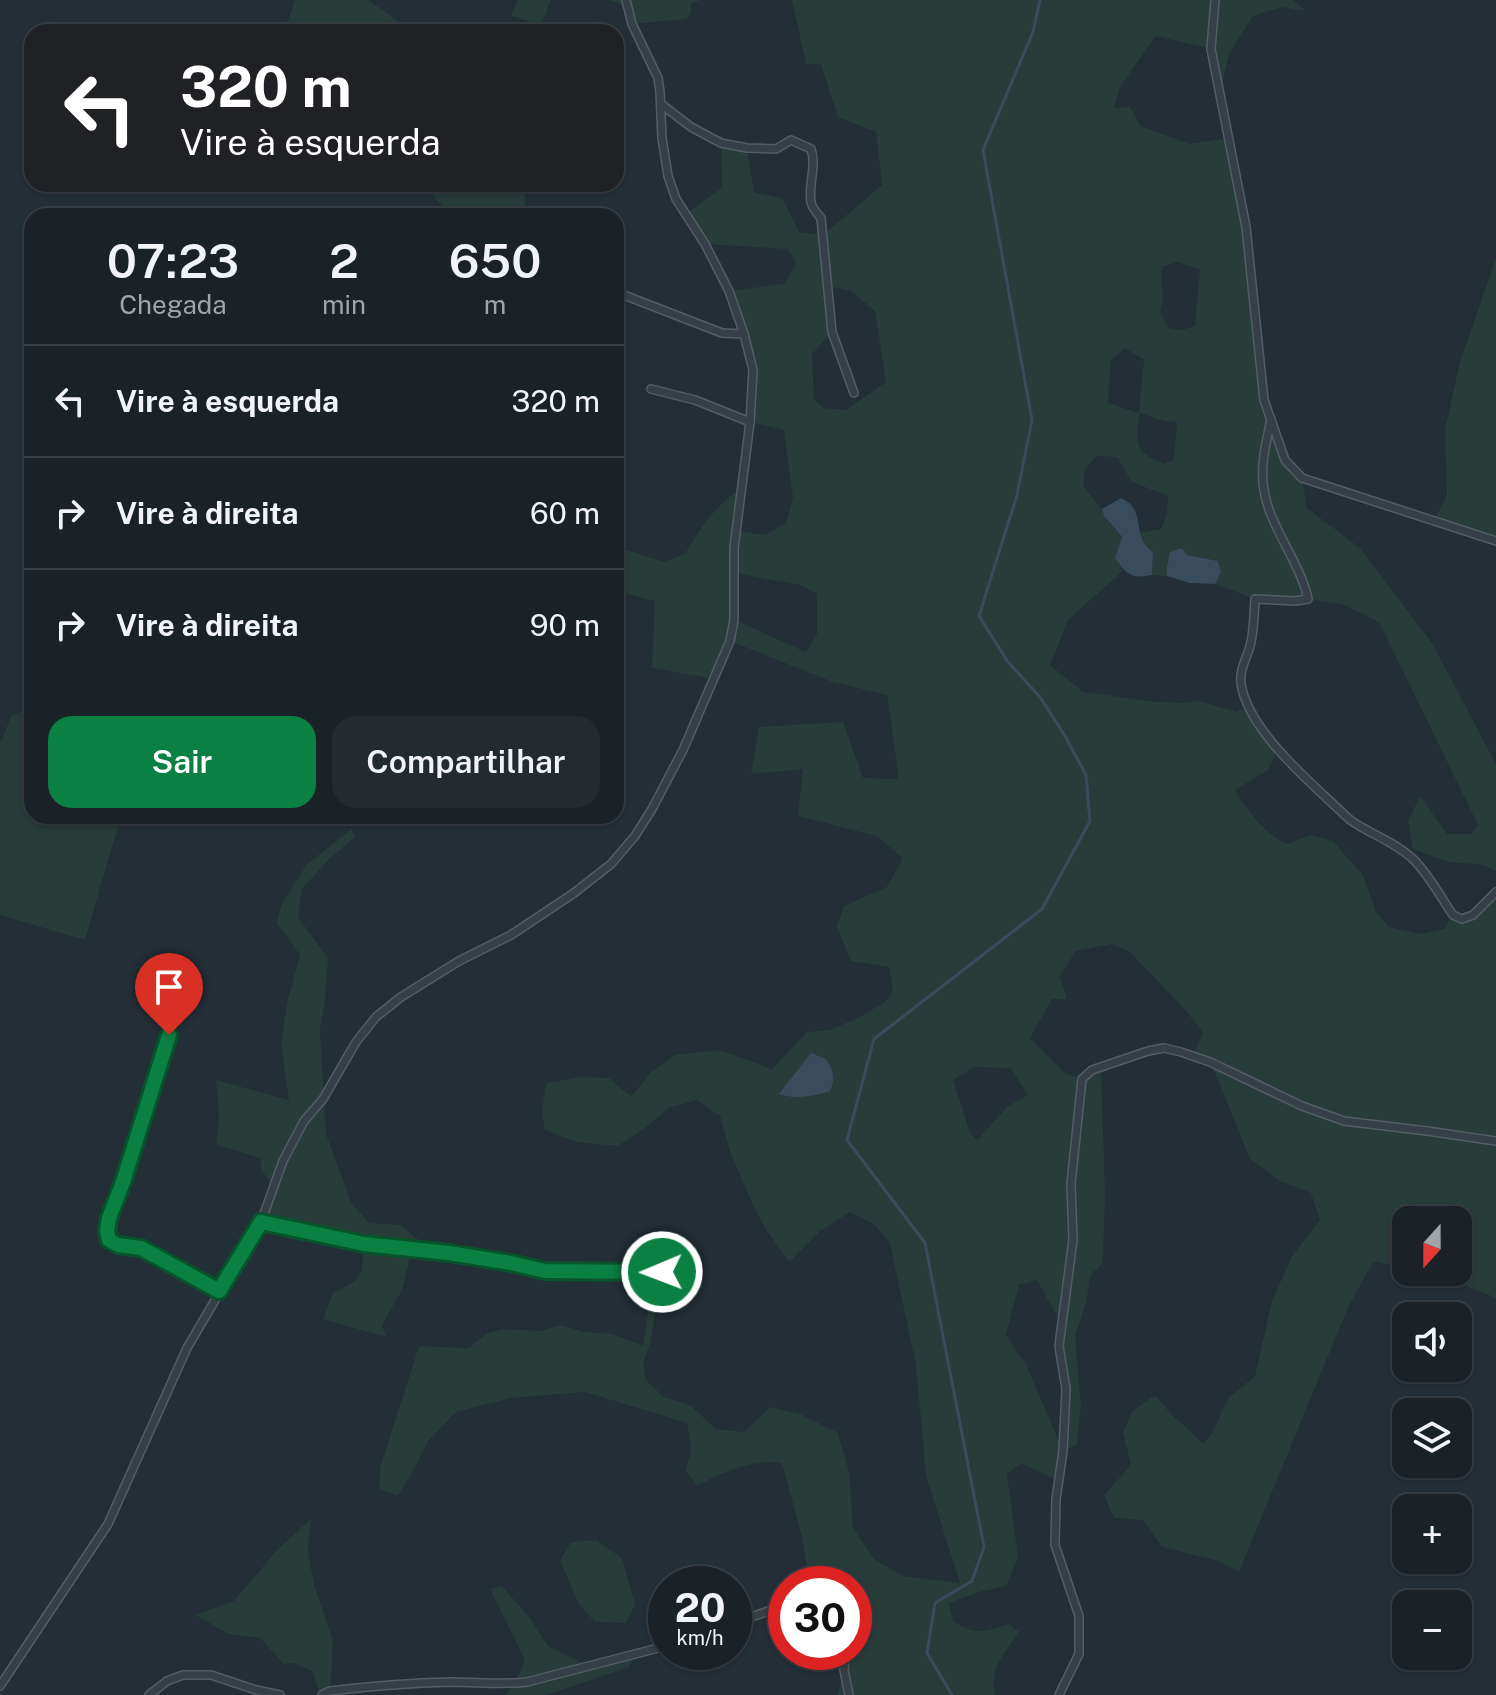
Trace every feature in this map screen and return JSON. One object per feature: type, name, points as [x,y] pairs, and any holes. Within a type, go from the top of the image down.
[{"type":"street","points":[[0,1686],[108,1524],[187,1348],[261,1222],[283,1161],[304,1121],[323,1099],[356,1042],[376,1017],[401,997],[459,961],[511,935],[611,864],[635,836],[652,809],[683,750],[730,641],[734,620],[734,548],[750,422],[753,370],[729,291],[705,244],[676,199],[668,176],[658,78],[632,24],[626,0]]},
{"type":"street","points":[[1215,0],[1211,49],[1246,227],[1264,400],[1285,460],[1302,478],[1496,541]]},
{"type":"street","points":[[661,104],[691,127],[721,143],[776,149],[791,140],[811,149],[814,159],[811,205],[821,218],[832,332],[854,393]]},
{"type":"street","points":[[624,295],[722,333],[744,334]]},
{"type":"street","points":[[651,389],[695,400],[750,422]]},
{"type":"street","points":[[1271,419],[1263,482],[1270,514],[1304,582],[1308,599],[1255,599],[1251,643],[1242,666],[1241,685],[1250,707],[1278,749],[1349,819],[1393,843],[1415,860],[1453,915],[1462,919],[1473,915],[1496,892]]},
{"type":"street","points":[[169,1035],[107,1231],[109,1240],[118,1245],[141,1248],[219,1291]]},
{"type":"street","points":[[1059,1695],[1079,1654],[1079,1616],[1055,1545],[1066,1389],[1059,1346],[1073,1240],[1071,1184],[1082,1079],[1092,1070],[1164,1048],[1210,1062],[1302,1106],[1344,1121],[1496,1141]]},
{"type":"street","points":[[261,1222],[364,1244],[449,1253],[545,1271],[662,1272]]},
{"type":"street","points":[[322,1695],[330,1691],[397,1684],[527,1682],[648,1651]]},
{"type":"street","points":[[844,1670],[849,1695]]},
{"type":"street","points":[[149,1695],[167,1681],[183,1675],[211,1675],[280,1695]]},
{"type":"green space","points":[[295,0],[368,0],[402,24],[287,24]]},
{"type":"green space","points":[[518,0],[551,0],[541,24],[511,16]]},
{"type":"green space","points":[[609,0],[700,0],[691,4],[691,13],[686,19],[632,24],[628,7]]},
{"type":"green space","points":[[792,0],[1293,0],[1306,11],[1282,7],[1253,16],[1229,54],[1219,98],[1211,49],[1156,36],[1121,85],[1114,108],[1130,107],[1141,126],[1189,144],[1227,138],[1246,227],[1264,400],[1284,460],[1302,478],[1307,508],[1360,548],[1432,643],[1496,764],[1496,871],[1484,865],[1448,862],[1413,849],[1408,821],[1420,796],[1447,834],[1471,834],[1478,825],[1379,622],[1342,604],[1308,599],[1255,599],[1215,584],[1221,572],[1218,561],[1187,555],[1167,567],[1167,576],[1152,575],[1153,563],[1139,533],[1161,529],[1167,514],[1168,496],[1132,482],[1117,457],[1097,456],[1085,469],[1083,486],[1122,538],[1115,558],[1123,571],[1068,620],[1050,665],[1083,692],[1157,702],[1199,701],[1236,712],[1250,707],[1278,749],[1268,770],[1235,790],[1240,798],[1265,829],[1288,844],[1310,835],[1333,841],[1363,875],[1376,912],[1389,927],[1420,934],[1444,929],[1453,915],[1462,919],[1496,892],[1496,1298],[1467,1286],[1472,1286],[1472,1206],[1392,1206],[1392,1266],[1374,1261],[1349,1305],[1239,1572],[1218,1561],[1162,1547],[1143,1520],[1114,1518],[1104,1495],[1131,1465],[1123,1432],[1133,1411],[1155,1395],[1203,1443],[1211,1435],[1229,1397],[1255,1376],[1272,1301],[1292,1256],[1320,1220],[1311,1193],[1280,1181],[1250,1159],[1211,1063],[1193,1056],[1203,1033],[1186,1011],[1130,952],[1111,944],[1076,951],[1060,976],[1067,999],[1052,999],[1030,1038],[1065,1073],[1082,1079],[1101,1067],[1105,1192],[1103,1262],[1090,1276],[1086,1303],[1075,1336],[1081,1405],[1077,1445],[1063,1451],[1059,1481],[1021,1463],[1007,1474],[1018,1557],[1006,1586],[949,1603],[953,1621],[968,1629],[986,1631],[1009,1624],[1019,1632],[996,1669],[995,1695],[838,1695],[844,1670],[872,1670],[872,1566],[807,1566],[782,1463],[749,1465],[697,1486],[686,1471],[691,1449],[687,1423],[585,1392],[511,1398],[456,1412],[428,1441],[398,1496],[379,1489],[380,1468],[419,1346],[469,1348],[487,1333],[504,1329],[541,1331],[561,1325],[584,1332],[612,1334],[643,1346],[654,1272],[662,1272],[650,1343],[643,1363],[646,1380],[664,1397],[690,1405],[716,1429],[744,1432],[770,1407],[800,1414],[838,1433],[849,1472],[853,1528],[874,1559],[903,1576],[960,1583],[926,1476],[916,1365],[890,1244],[875,1225],[850,1212],[820,1231],[789,1262],[753,1205],[731,1155],[720,1116],[697,1100],[669,1108],[618,1146],[576,1142],[545,1130],[542,1111],[546,1083],[581,1077],[609,1078],[631,1097],[650,1073],[675,1055],[720,1050],[772,1069],[807,1032],[829,1030],[856,1019],[885,1002],[893,990],[889,967],[851,961],[837,927],[844,906],[887,887],[903,858],[876,836],[798,816],[803,769],[751,774],[759,727],[843,722],[863,778],[899,779],[887,695],[830,681],[730,641],[714,679],[652,668],[655,601],[624,593],[624,549],[663,562],[685,554],[709,517],[742,488],[736,531],[765,535],[786,523],[793,498],[784,430],[750,422],[753,370],[729,291],[784,284],[796,264],[788,249],[705,244],[685,214],[722,188],[721,143],[747,148],[754,192],[782,198],[799,232],[823,235],[882,185],[876,132],[838,117],[821,64],[806,64]],"holes":[[[1178,262],[1200,270],[1195,326],[1181,330],[1169,328],[1160,313],[1162,267]],[[827,286],[851,291],[875,311],[886,382],[846,410],[824,408],[814,400],[812,354],[832,332]],[[1125,348],[1144,360],[1139,413],[1108,403],[1111,360]],[[1140,413],[1177,422],[1174,459],[1165,464],[1147,455],[1137,439]],[[735,573],[801,585],[817,594],[817,634],[806,652],[735,620]],[[975,1067],[1010,1068],[1028,1095],[1007,1107],[977,1140],[970,1133],[953,1080]],[[1037,1280],[1061,1323],[1059,1346],[1066,1389],[1062,1449],[1027,1366],[1006,1335],[1019,1285]]]},
{"type":"green space","points":[[430,192],[525,192],[525,205],[521,208],[444,208]]},
{"type":"green space","points":[[1496,258],[1496,541],[1434,521],[1447,495],[1445,430],[1460,362]]},
{"type":"green space","points":[[24,710],[24,824],[119,824],[85,940],[0,915],[0,740],[11,716]]},
{"type":"green space","points":[[352,829],[355,837],[327,861],[302,889],[298,917],[328,958],[320,1030],[326,1134],[351,1202],[369,1223],[401,1225],[431,1251],[412,1250],[402,1290],[382,1325],[386,1337],[323,1319],[333,1293],[359,1275],[364,1244],[261,1222],[274,1186],[262,1171],[260,1158],[216,1145],[219,1117],[216,1080],[289,1100],[281,1043],[288,999],[300,955],[277,923],[282,903],[307,864]]},
{"type":"green space","points":[[311,1519],[308,1551],[314,1585],[333,1640],[330,1691],[320,1695],[313,1672],[294,1663],[284,1664],[260,1638],[229,1634],[195,1615],[234,1601],[276,1551]]},
{"type":"green space","points":[[596,1540],[622,1558],[635,1604],[626,1623],[595,1622],[578,1603],[560,1560],[571,1542]]},
{"type":"green space","points":[[502,1586],[530,1618],[548,1646],[587,1665],[635,1654],[629,1667],[546,1695],[506,1695],[525,1660],[490,1589]]},
{"type":"water","points":[[1121,498],[1134,509],[1142,539],[1153,552],[1152,575],[1130,574],[1115,558],[1122,537],[1104,516],[1102,509]]},
{"type":"water","points":[[1182,548],[1187,555],[1218,561],[1221,572],[1215,584],[1190,583],[1167,576],[1170,552]]},
{"type":"water","points":[[811,1053],[826,1059],[830,1067],[833,1078],[830,1091],[804,1097],[779,1094]]},
{"type":"waterway","points":[[952,1695],[927,1653],[935,1603],[972,1581],[984,1547],[925,1243],[847,1140],[874,1039],[1042,909],[1090,821],[1086,775],[1065,736],[1040,697],[1008,662],[979,616],[1017,495],[1032,420],[983,150],[1033,32],[1040,0]]},
{"type":"route","points":[[169,1035],[109,1218],[109,1240],[118,1245],[141,1248],[219,1291],[261,1222],[364,1244],[449,1253],[545,1271],[662,1272]]}]
